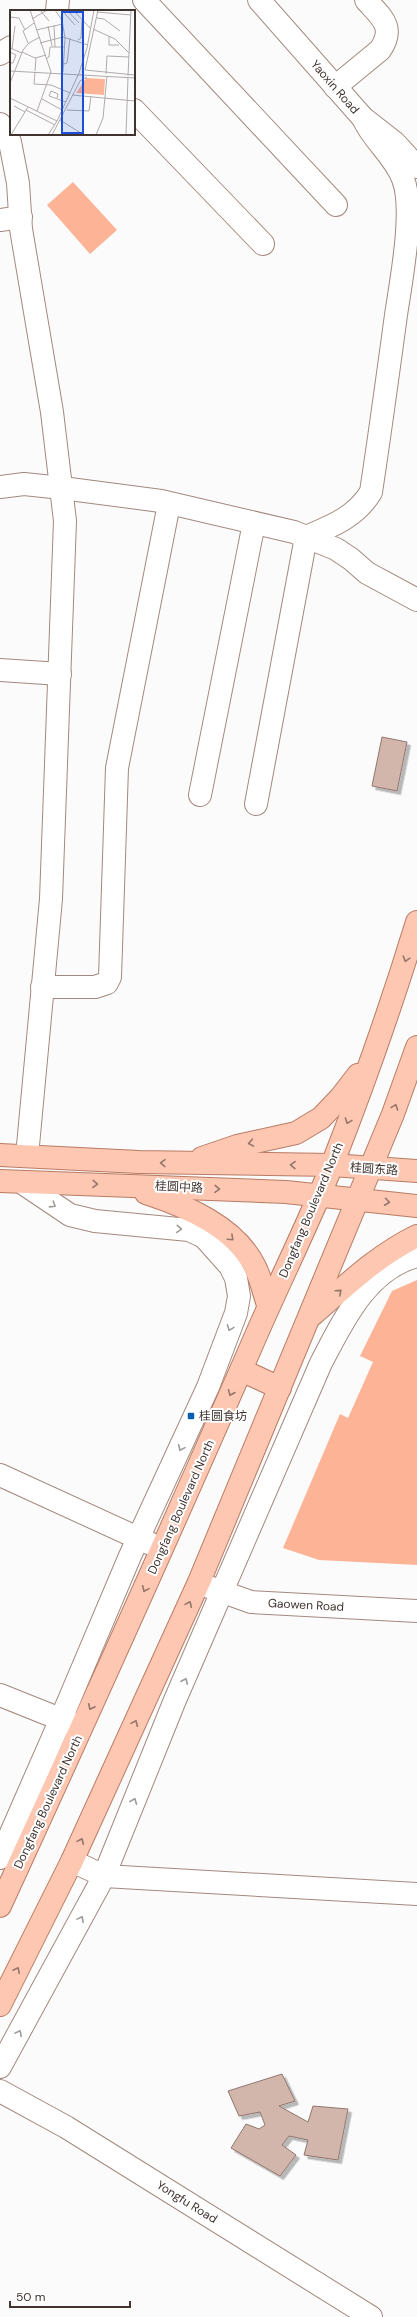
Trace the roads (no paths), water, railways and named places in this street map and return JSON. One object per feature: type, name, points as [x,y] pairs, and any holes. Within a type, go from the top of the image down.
[{"type":"main road","name":"Dongfang Boulevard North","points":[[0,1906],[5,1881],[82,1728],[164,1548],[268,1305],[332,1165],[398,984],[417,922]]},
{"type":"main road","points":[[0,2005],[72,1861],[199,1582],[358,1199],[417,1047]]},
{"type":"main road","points":[[187,1163],[237,1146],[296,1134],[321,1118],[342,1097],[370,1060]]},
{"type":"main road","name":"桂圆中路","points":[[0,1155],[187,1163],[332,1165]]},
{"type":"main road","name":"桂圆东路","points":[[332,1165],[370,1169],[417,1171]]},
{"type":"main road","name":"桂圆中路","points":[[10,1182],[122,1184],[319,1195],[358,1199]]},
{"type":"main road","points":[[122,1184],[173,1202],[211,1220],[234,1239],[255,1266],[268,1305]]},
{"type":"main road","points":[[358,1199],[417,1206]]},
{"type":"main road","points":[[309,1317],[361,1271],[399,1245],[417,1236]]},
{"type":"main road","points":[[241,1370],[280,1388]]},
{"type":"street","points":[[57,10],[58,0]]},
{"type":"street","points":[[144,0],[336,205]]},
{"type":"street","name":"Yaoxin Road","points":[[259,0],[363,118],[389,138],[417,167]]},
{"type":"street","points":[[334,86],[380,50],[385,43],[388,34],[386,23],[366,0]]},
{"type":"street","points":[[0,54],[10,48]]},
{"type":"street","points":[[135,111],[262,244]]},
{"type":"street","points":[[306,537],[333,525],[363,506],[371,492],[404,256],[408,200],[404,180],[396,164],[369,131],[363,118]]},
{"type":"street","points":[[0,124],[10,142],[18,183],[10,218],[62,488],[65,521],[51,899],[27,1156]]},
{"type":"street","points":[[0,487],[24,484],[62,488],[169,504],[254,523],[306,537],[336,549],[351,559],[366,573],[417,600]]},
{"type":"street","points":[[42,987],[95,987],[107,984],[110,977],[117,768],[169,504]]},
{"type":"street","points":[[200,795],[254,523]]},
{"type":"street","points":[[256,804],[306,537]]},
{"type":"street","points":[[0,670],[60,674]]},
{"type":"street","points":[[0,1858],[62,1720],[138,1540],[208,1387],[230,1328],[239,1296],[236,1278],[230,1266],[204,1237],[189,1230],[96,1221],[70,1215],[10,1182]]},
{"type":"street","points":[[0,2067],[104,1876],[221,1593],[318,1370],[344,1320],[364,1292],[382,1274],[408,1258],[417,1256]]},
{"type":"street","points":[[0,1475],[138,1540],[164,1548]]},
{"type":"street","name":"Gaowen Road","points":[[199,1582],[221,1593],[251,1602],[417,1611]]},
{"type":"street","points":[[0,1694],[82,1728]]},
{"type":"street","points":[[72,1861],[104,1876],[417,1894]]},
{"type":"street","name":"Yongfu Road","points":[[0,2091],[66,2127],[371,2317]]},
{"type":"place","name":"桂圆食坊","points":[[191,1416]]}]
